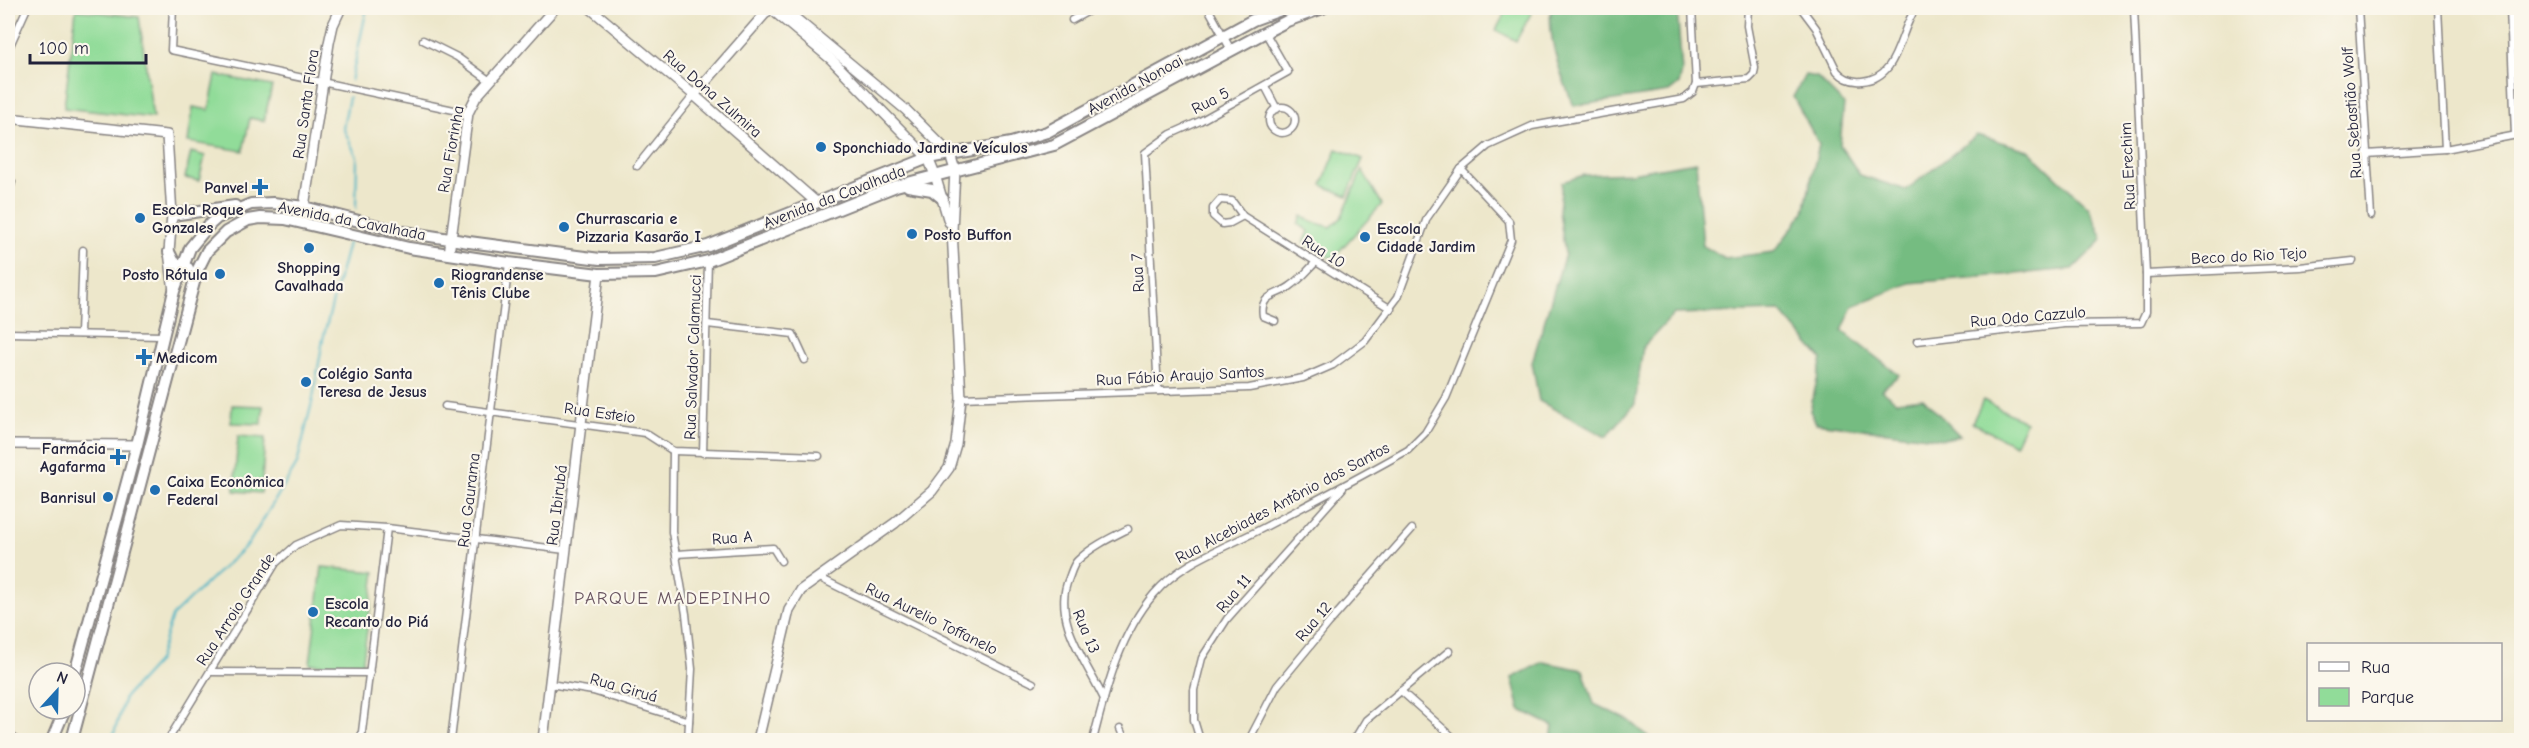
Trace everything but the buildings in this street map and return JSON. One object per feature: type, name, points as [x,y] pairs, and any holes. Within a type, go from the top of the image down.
[{"type":"main road","name":"Avenida Nonoai","points":[[950,154],[1011,143],[1047,132],[1253,20],[1286,8]]},
{"type":"main road","name":"Avenida Nonoai","points":[[955,170],[1054,145],[1287,21],[1323,8]]},
{"type":"main road","name":"Avenida da Cavalhada","points":[[78,661],[136,445],[174,291],[190,249],[217,218],[251,204],[273,203],[304,207],[398,231],[451,240],[600,259],[655,258],[708,246],[928,158],[950,154]]},
{"type":"main road","name":"Avenida da Cavalhada","points":[[72,741],[197,271],[207,251],[226,232],[243,222],[260,218],[285,219],[368,239],[509,263],[599,274],[656,273],[708,261],[896,186],[955,170]]},
{"type":"main road","points":[[896,186],[925,188],[944,199]]},
{"type":"main road","points":[[172,215],[251,204]]},
{"type":"main road","points":[[260,218],[273,215],[296,215],[304,207]]},
{"type":"main road","points":[[169,252],[174,262],[197,271]]},
{"type":"main road","points":[[136,445],[142,451],[140,481]]},
{"type":"main road","points":[[52,741],[60,721]]},
{"type":"street","points":[[8,50],[27,8]]},
{"type":"street","points":[[173,8],[171,50],[468,113]]},
{"type":"street","name":"Rua Santa Flora","points":[[304,207],[333,25],[341,8]]},
{"type":"street","name":"Rua Fiorinha","points":[[449,254],[468,113],[476,97],[555,8]]},
{"type":"street","name":"Rua Dona Zulmira","points":[[590,8],[816,202]]},
{"type":"street","points":[[637,166],[694,95],[770,8],[832,60],[928,158],[944,199],[952,230]]},
{"type":"street","points":[[758,741],[789,610],[801,590],[895,524],[932,491],[949,468],[956,444],[961,398],[952,230],[955,170],[950,154],[906,110],[783,8]]},
{"type":"street","points":[[1072,20],[1094,8]]},
{"type":"street","points":[[1208,8],[1231,50]]},
{"type":"street","points":[[1692,8],[1696,84],[1749,79],[1754,74],[1755,68],[1747,26],[1748,8]]},
{"type":"street","points":[[1801,8],[1816,28],[1837,72],[1842,77],[1858,82],[1877,78],[1890,66],[1916,8]]},
{"type":"street","name":"Rua Erechim","points":[[2134,8],[2146,274],[2146,312],[2141,323]]},
{"type":"street","name":"Rua Sebastião Wolf","points":[[2358,8],[2371,216]]},
{"type":"street","points":[[2438,8],[2445,149]]},
{"type":"street","points":[[2366,154],[2445,149],[2518,134],[2510,8]]},
{"type":"street","name":"Rua 5","points":[[1145,153],[1171,134],[1200,121],[1288,72],[1265,33]]},
{"type":"street","points":[[423,40],[457,57],[490,81]]},
{"type":"street","name":"Rua Fábio Araujo Santos","points":[[961,398],[1249,388],[1303,378],[1333,365],[1365,341],[1391,309],[1398,297],[1427,218],[1461,169],[1488,146],[1532,126],[1684,99],[1693,92],[1696,84]]},
{"type":"street","points":[[1265,86],[1277,109]]},
{"type":"street","points":[[1277,109],[1287,109],[1294,117],[1292,128],[1288,132],[1278,133],[1270,124],[1272,112],[1277,109]]},
{"type":"street","points":[[894,122],[906,110]]},
{"type":"street","points":[[8,118],[167,135],[172,215],[169,252],[174,291]]},
{"type":"street","name":"Rua 7","points":[[1145,153],[1158,391]]},
{"type":"street","name":"Rua Alcebiades Antônio dos Santos","points":[[1093,741],[1124,639],[1154,594],[1188,565],[1345,485],[1408,450],[1425,433],[1446,398],[1511,240],[1509,221],[1461,169]]},
{"type":"street","points":[[8,194],[12,182]]},
{"type":"street","name":"Rua 10","points":[[1243,216],[1230,223],[1222,224],[1213,216],[1213,208],[1220,200],[1228,199],[1235,203],[1243,216],[1391,309]]},
{"type":"street","points":[[80,334],[83,250]]},
{"type":"street","name":"Rua Salvador Calamucci","points":[[703,453],[708,261]]},
{"type":"street","name":"Beco do Rio Tejo","points":[[2146,274],[2300,267],[2353,261]]},
{"type":"street","points":[[1275,321],[1263,316],[1263,303],[1269,296],[1290,287],[1316,262]]},
{"type":"street","name":"Rua Gaurama","points":[[451,741],[509,263]]},
{"type":"street","name":"Rua Ibirubá","points":[[543,741],[599,274]]},
{"type":"street","name":"Rua Odo Cazzulo","points":[[1917,341],[2064,324],[2141,323]]},
{"type":"street","points":[[707,324],[793,334],[805,360]]},
{"type":"street","points":[[8,333],[164,336]]},
{"type":"street","name":"Rua Esteio","points":[[445,406],[645,433],[673,451],[819,456]]},
{"type":"street","points":[[8,444],[136,445]]},
{"type":"street","points":[[673,451],[672,532],[692,669],[688,741]]},
{"type":"street","name":"Rua 11","points":[[1200,741],[1194,720],[1194,690],[1202,658],[1227,619],[1345,485]]},
{"type":"street","name":"Rua Arroio Grande","points":[[168,741],[276,563],[296,545],[341,525],[387,528],[565,550]]},
{"type":"street","points":[[361,741],[387,528]]},
{"type":"street","name":"Rua 13","points":[[1104,699],[1066,622],[1062,602],[1075,563],[1102,542],[1128,530]]},
{"type":"street","name":"Rua 12","points":[[1249,741],[1277,686],[1329,623],[1412,530]]},
{"type":"street","name":"Rua A","points":[[676,554],[773,548],[782,561]]},
{"type":"street","name":"Rua Aurelio Toffanelo","points":[[818,577],[1033,683]]},
{"type":"street","points":[[1354,741],[1366,720],[1449,651]]},
{"type":"street","points":[[210,672],[370,673]]},
{"type":"street","name":"Rua Giruá","points":[[550,684],[601,693],[689,721]]},
{"type":"street","points":[[1401,691],[1456,741]]},
{"type":"street","points":[[1120,729],[1125,741]]},
{"type":"street","points":[[8,730],[15,741]]},
{"type":"green space","points":[[1508,8],[1533,10],[1516,41],[1496,30]]},
{"type":"green space","points":[[1551,8],[1677,8],[1682,72],[1679,84],[1669,92],[1574,106],[1560,71],[1553,45]]},
{"type":"green space","points":[[76,10],[139,17],[153,118],[64,108]]},
{"type":"green space","points":[[216,75],[272,86],[264,121],[250,118],[243,151],[188,142],[193,107],[209,110]]},
{"type":"green space","points":[[1805,75],[1817,77],[1844,104],[1840,145],[1860,175],[1906,190],[1977,135],[2028,150],[2089,208],[2103,239],[2073,269],[1910,283],[1853,306],[1842,331],[1899,375],[1881,390],[1896,401],[1923,398],[1960,436],[1943,439],[1816,423],[1810,411],[1822,359],[1780,311],[1674,314],[1643,347],[1635,404],[1606,437],[1539,401],[1532,362],[1565,254],[1559,211],[1562,182],[1584,175],[1631,173],[1696,162],[1703,246],[1725,258],[1774,252],[1804,212],[1819,144],[1793,97]]},
{"type":"green space","points":[[1337,149],[1363,159],[1347,196],[1322,185]]},
{"type":"green space","points":[[191,152],[205,156],[199,181],[185,178]]},
{"type":"green space","points":[[1362,170],[1382,204],[1333,258],[1304,243],[1309,231],[1298,224],[1302,216],[1312,222],[1331,227],[1341,218]]},
{"type":"green space","points":[[1983,400],[2026,422],[2015,445],[1972,423]]},
{"type":"green space","points":[[232,405],[263,406],[262,424],[231,423]]},
{"type":"green space","points":[[238,436],[265,438],[261,493],[234,491]]},
{"type":"green space","points":[[322,567],[375,572],[362,667],[310,664]]},
{"type":"green space","points":[[1543,662],[1583,670],[1594,704],[1630,721],[1652,740],[1551,740],[1553,726],[1520,710],[1512,678]]},
{"type":"waterway","points":[[351,81],[367,8]]},
{"type":"waterway","points":[[349,97],[343,128],[357,157],[356,208]]},
{"type":"waterway","points":[[112,740],[125,697],[158,661],[172,616],[249,543],[297,464],[313,398],[323,339],[348,243]]},
{"type":"place","name":"Sponchiado Jardine Veículos","points":[[821,147]]},
{"type":"place","name":"Panvel","points":[[260,187]]},
{"type":"place","name":"Escola Roque Gonzales","points":[[140,218]]},
{"type":"place","name":"Churrascaria e Pizzaria Kasarão I","points":[[564,227]]},
{"type":"place","name":"Posto Buffon","points":[[912,234]]},
{"type":"place","name":"Escola Cidade Jardim","points":[[1365,237]]},
{"type":"place","name":"Shopping Cavalhada","points":[[309,248]]},
{"type":"place","name":"Posto Rótula","points":[[220,274]]},
{"type":"place","name":"Riograndense Tênis Clube","points":[[439,283]]},
{"type":"place","name":"Medicom","points":[[144,357]]},
{"type":"place","name":"Colégio Santa Teresa de Jesus","points":[[306,382]]},
{"type":"place","name":"Farmácia Agafarma","points":[[118,457]]},
{"type":"place","name":"Caixa Econômica Federal","points":[[155,490]]},
{"type":"place","name":"Banrisul","points":[[108,497]]},
{"type":"place","name":"Escola Recanto do Piá","points":[[313,612]]},
{"type":"district","name":"PARQUE MADEPINHO","points":[[673,598]]}]
